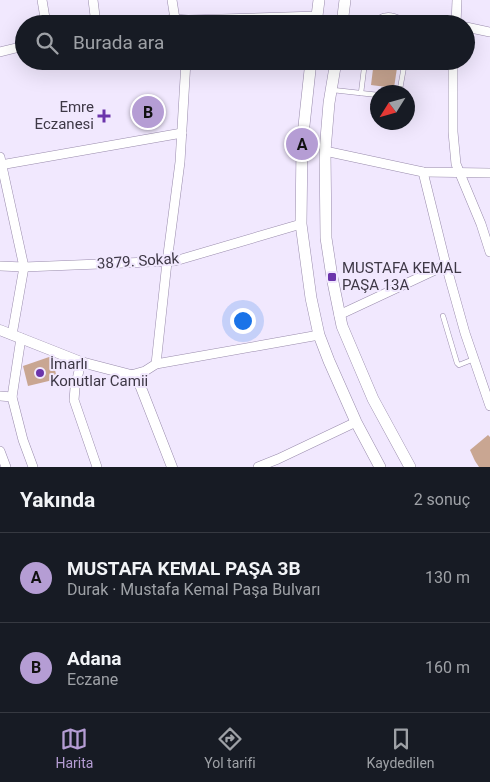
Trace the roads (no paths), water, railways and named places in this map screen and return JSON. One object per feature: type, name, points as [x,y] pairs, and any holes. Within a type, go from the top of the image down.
[{"type":"main road","points":[[317,15],[319,0]]},
{"type":"main road","points":[[344,15],[346,0]]},
{"type":"main road","points":[[310,70],[302,144],[300,224],[310,298],[319,335],[329,361],[356,422],[380,467]]},
{"type":"main road","points":[[334,70],[325,151],[326,238],[339,315],[373,400],[410,467]]},
{"type":"street","points":[[42,0],[44,15]]},
{"type":"street","points":[[93,0],[95,15]]},
{"type":"street","points":[[172,0],[174,15]]},
{"type":"street","points":[[456,15],[457,0]]},
{"type":"street","points":[[475,29],[490,32]]},
{"type":"street","points":[[0,52],[15,48]]},
{"type":"street","points":[[156,364],[180,162],[186,70]]},
{"type":"street","points":[[453,70],[452,132],[456,164],[485,224],[490,252]]},
{"type":"street","points":[[33,467],[23,440],[12,397],[16,336],[24,267],[1,162],[182,133]]},
{"type":"street","points":[[325,151],[423,172],[490,173]]},
{"type":"street","points":[[423,172],[465,333],[487,387],[490,406]]},
{"type":"street","name":"3879. Sokak","points":[[0,266],[24,267],[175,261],[300,224]]},
{"type":"street","points":[[339,315],[446,265]]},
{"type":"street","points":[[0,330],[81,362],[131,375],[145,371],[156,364],[319,335]]},
{"type":"street","points":[[81,362],[74,400],[97,467]]},
{"type":"street","points":[[131,375],[140,385],[172,467]]},
{"type":"street","points":[[0,396],[12,397]]},
{"type":"street","points":[[258,467],[280,463],[356,422]]},
{"type":"street","points":[[0,451],[6,467]]},
{"type":"lane","points":[[361,93],[364,70]]},
{"type":"lane","points":[[401,85],[403,70]]},
{"type":"lane","points":[[331,90],[370,94]]},
{"type":"lane","points":[[443,316],[457,364],[459,365],[474,359]]},
{"type":"place","name":"Adana","points":[[148,112]]},
{"type":"place","name":"Emre Eczanesi","points":[[104,116]]},
{"type":"place","name":"MUSTAFA KEMAL PAŞA 3B","points":[[302,144]]},
{"type":"place","name":"MUSTAFA KEMAL PAŞA 13A","points":[[332,277]]},
{"type":"place","name":"İmarlı Konutlar Camii","points":[[40,373]]}]
